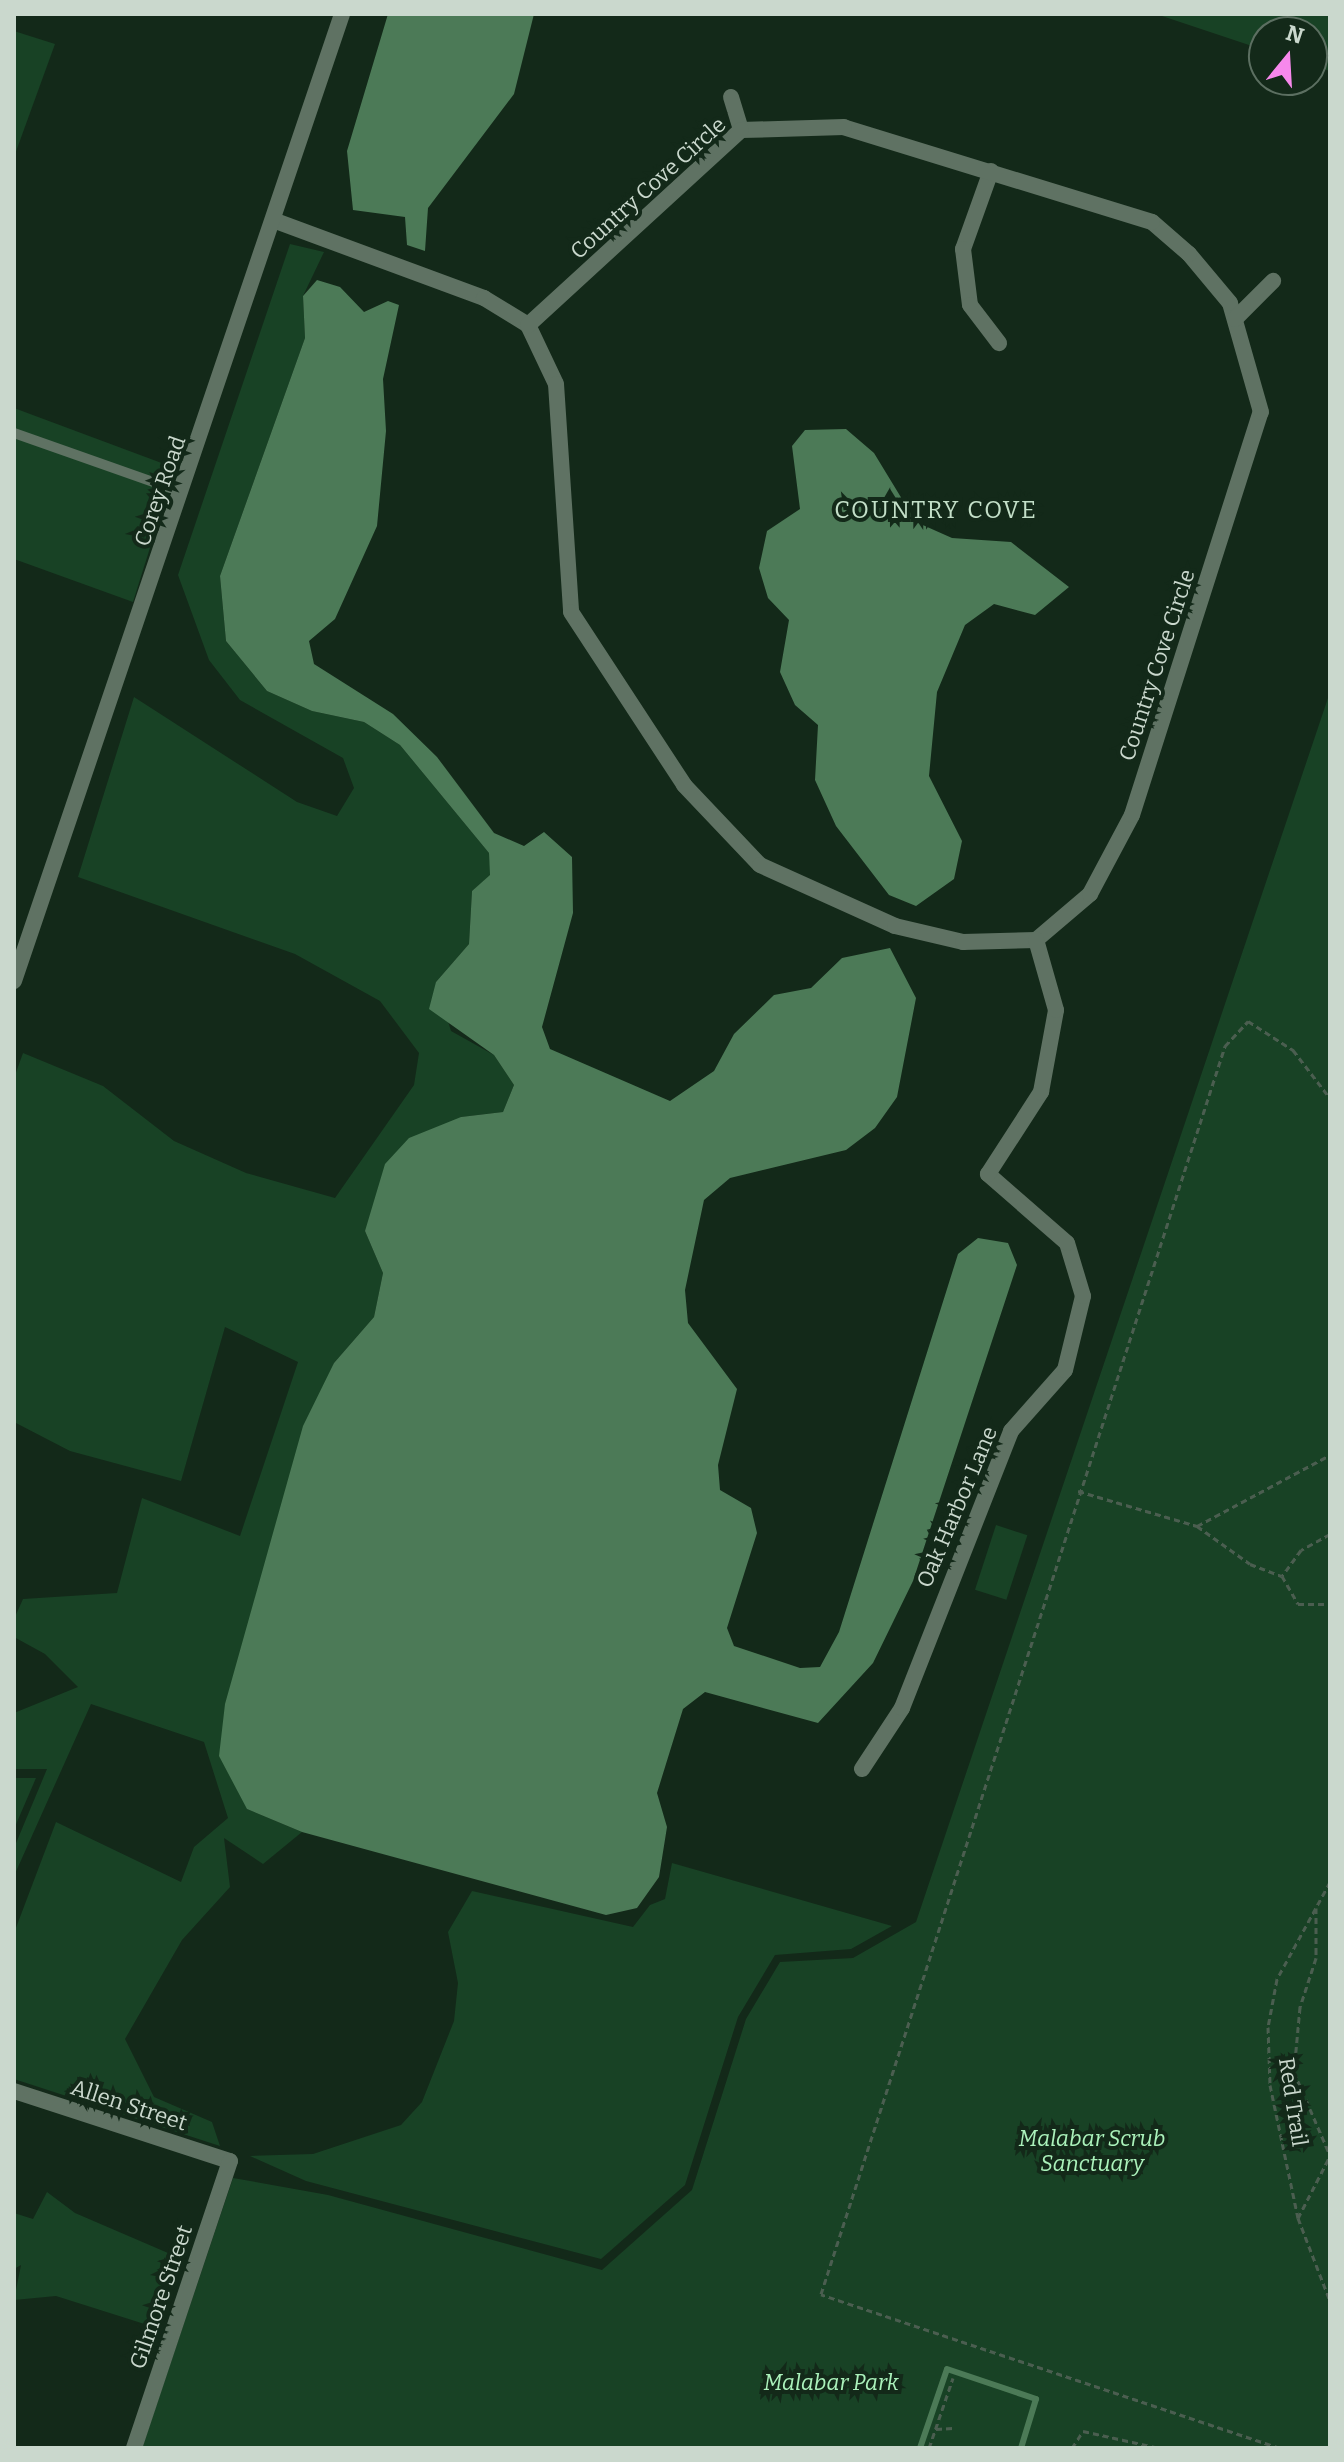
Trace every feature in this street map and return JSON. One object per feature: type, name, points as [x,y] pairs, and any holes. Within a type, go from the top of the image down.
[{"type":"street","name":"Corey Road","points":[[14,981],[183,492],[342,14]]},
{"type":"street","points":[[731,97],[741,130]]},
{"type":"street","name":"Country Cove Circle","points":[[528,325],[741,130],[844,127],[1152,222],[1189,254],[1235,319],[1261,412],[1132,815],[1090,894],[1036,940]]},
{"type":"street","points":[[991,171],[963,249],[970,305],[999,343]]},
{"type":"street","points":[[273,220],[484,298],[528,325],[556,384],[571,612],[684,785],[760,865],[895,926],[963,942],[1036,940]]},
{"type":"street","points":[[1235,319],[1273,281]]},
{"type":"street","name":"Oak Harbor Lane","points":[[862,1769],[902,1708],[1011,1431],[1065,1370],[1083,1296],[1067,1243],[988,1174],[1041,1092],[1056,1010],[1036,940]]},
{"type":"street","name":"Allen Street","points":[[14,2091],[230,2161]]},
{"type":"street","name":"Gilmore Street","points":[[134,2448],[230,2161]]},
{"type":"lane","points":[[14,433],[183,492]]},
{"type":"path","points":[[1280,2448],[821,2294],[1078,1491],[1185,1187],[1225,1046],[1248,1021],[1293,1050],[1330,1098]]},
{"type":"path","points":[[1197,1526],[1330,1455]]},
{"type":"path","points":[[1078,1491],[1197,1526],[1250,1564],[1282,1576],[1298,1604],[1330,1604]]},
{"type":"path","points":[[1282,1576],[1301,1550],[1330,1534]]},
{"type":"path","name":"Red Trail","points":[[1330,1882],[1277,1979],[1268,2027],[1270,2085],[1298,2218],[1330,2301]]},
{"type":"path","name":"Red Trail","points":[[1298,2218],[1330,2156],[1294,2072],[1300,2007],[1316,1958],[1317,1904]]},
{"type":"path","points":[[929,2448],[953,2378]]},
{"type":"path","points":[[936,2429],[953,2428]]},
{"type":"path","points":[[1072,2448],[1083,2431],[1159,2448]]},
{"type":"green space","points":[[1156,14],[1330,14],[1330,71],[1328,16],[1248,16],[1248,45]]},
{"type":"green space","points":[[14,31],[55,44],[14,157]]},
{"type":"green space","points":[[290,244],[324,252],[303,296],[305,338],[220,576],[226,641],[267,691],[312,711],[364,722],[400,745],[489,853],[491,875],[472,891],[469,944],[436,982],[451,1031],[494,1055],[514,1085],[503,1112],[461,1117],[365,1231],[383,1273],[374,1317],[334,1363],[247,1809],[302,1832],[263,1864],[224,1838],[230,1887],[182,1940],[125,2039],[154,2097],[212,2122],[220,2146],[14,2079],[14,1933],[56,1822],[181,1882],[194,1847],[228,1818],[204,1742],[91,1704],[14,1876],[14,1848],[47,1769],[14,1769],[14,1713],[78,1687],[45,1654],[14,1637],[14,1619],[23,1599],[117,1593],[142,1498],[240,1536],[298,1362],[225,1327],[181,1481],[70,1451],[14,1422],[14,1078],[23,1053],[103,1086],[174,1141],[246,1173],[335,1198],[414,1085],[419,1053],[380,1001],[295,954],[78,877],[134,697],[297,802],[337,816],[354,788],[343,758],[240,700],[209,660],[178,575]]},
{"type":"green space","points":[[14,408],[175,468],[133,602],[14,559]]},
{"type":"green space","name":"Malabar Scrub Sanctuary","points":[[1330,692],[1330,2448],[142,2448],[233,2178],[328,2195],[602,2270],[692,2190],[746,2019],[780,1962],[853,1958],[916,1922]]},
{"type":"green space","points":[[996,1525],[1027,1535],[1006,1600],[975,1590]]},
{"type":"green space","points":[[14,1778],[36,1778],[14,1829]]},
{"type":"green space","points":[[672,1863],[892,1926],[851,1949],[775,1955],[738,2017],[685,2185],[601,2259],[306,2181],[250,2156],[313,2154],[401,2125],[422,2102],[454,2021],[458,1983],[448,1932],[472,1891],[633,1927],[650,1905],[665,1899]]},
{"type":"green space","points":[[47,2192],[75,2213],[175,2256],[154,2327],[56,2296],[14,2300],[21,2265],[14,2269],[14,2213],[33,2219]]},
{"type":"shaded area","points":[[388,14],[534,14],[514,94],[428,208],[425,251],[407,245],[405,217],[353,210],[347,151]]},
{"type":"shaded area","points":[[317,280],[340,287],[364,312],[388,301],[399,305],[383,379],[386,431],[377,526],[335,619],[309,641],[314,664],[393,714],[437,757],[494,833],[524,846],[544,832],[572,857],[573,913],[542,1027],[550,1049],[670,1101],[714,1071],[734,1034],[774,995],[811,988],[842,958],[890,948],[916,998],[897,1097],[875,1128],[846,1150],[730,1178],[704,1200],[685,1290],[688,1323],[737,1389],[718,1465],[720,1490],[751,1508],[757,1533],[727,1628],[734,1646],[800,1668],[820,1667],[839,1632],[958,1254],[978,1238],[1008,1243],[1017,1265],[913,1581],[873,1663],[818,1723],[705,1692],[683,1709],[657,1793],[667,1827],[659,1877],[637,1908],[606,1915],[302,1832],[247,1809],[219,1756],[225,1704],[303,1426],[334,1363],[374,1317],[383,1273],[365,1231],[385,1164],[409,1138],[461,1117],[503,1112],[514,1085],[494,1055],[429,1009],[436,982],[469,944],[472,891],[490,875],[489,853],[400,745],[364,722],[312,711],[267,691],[226,641],[220,576],[305,338],[303,296]]},
{"type":"shaded area","points":[[846,429],[874,453],[916,522],[952,538],[1011,542],[1069,587],[1035,615],[994,604],[965,625],[937,692],[929,776],[962,841],[954,879],[916,906],[889,895],[836,826],[815,780],[818,725],[795,705],[780,672],[789,620],[768,598],[759,568],[767,531],[800,509],[792,446],[805,430]]},
{"type":"waterway","points":[[920,2448],[947,2369],[1036,2399],[1021,2448]]},
{"type":"district","name":"COUNTRY COVE","points":[[936,511]]},
{"type":"park label","name":"Malabar Park","points":[[831,2383]]}]
